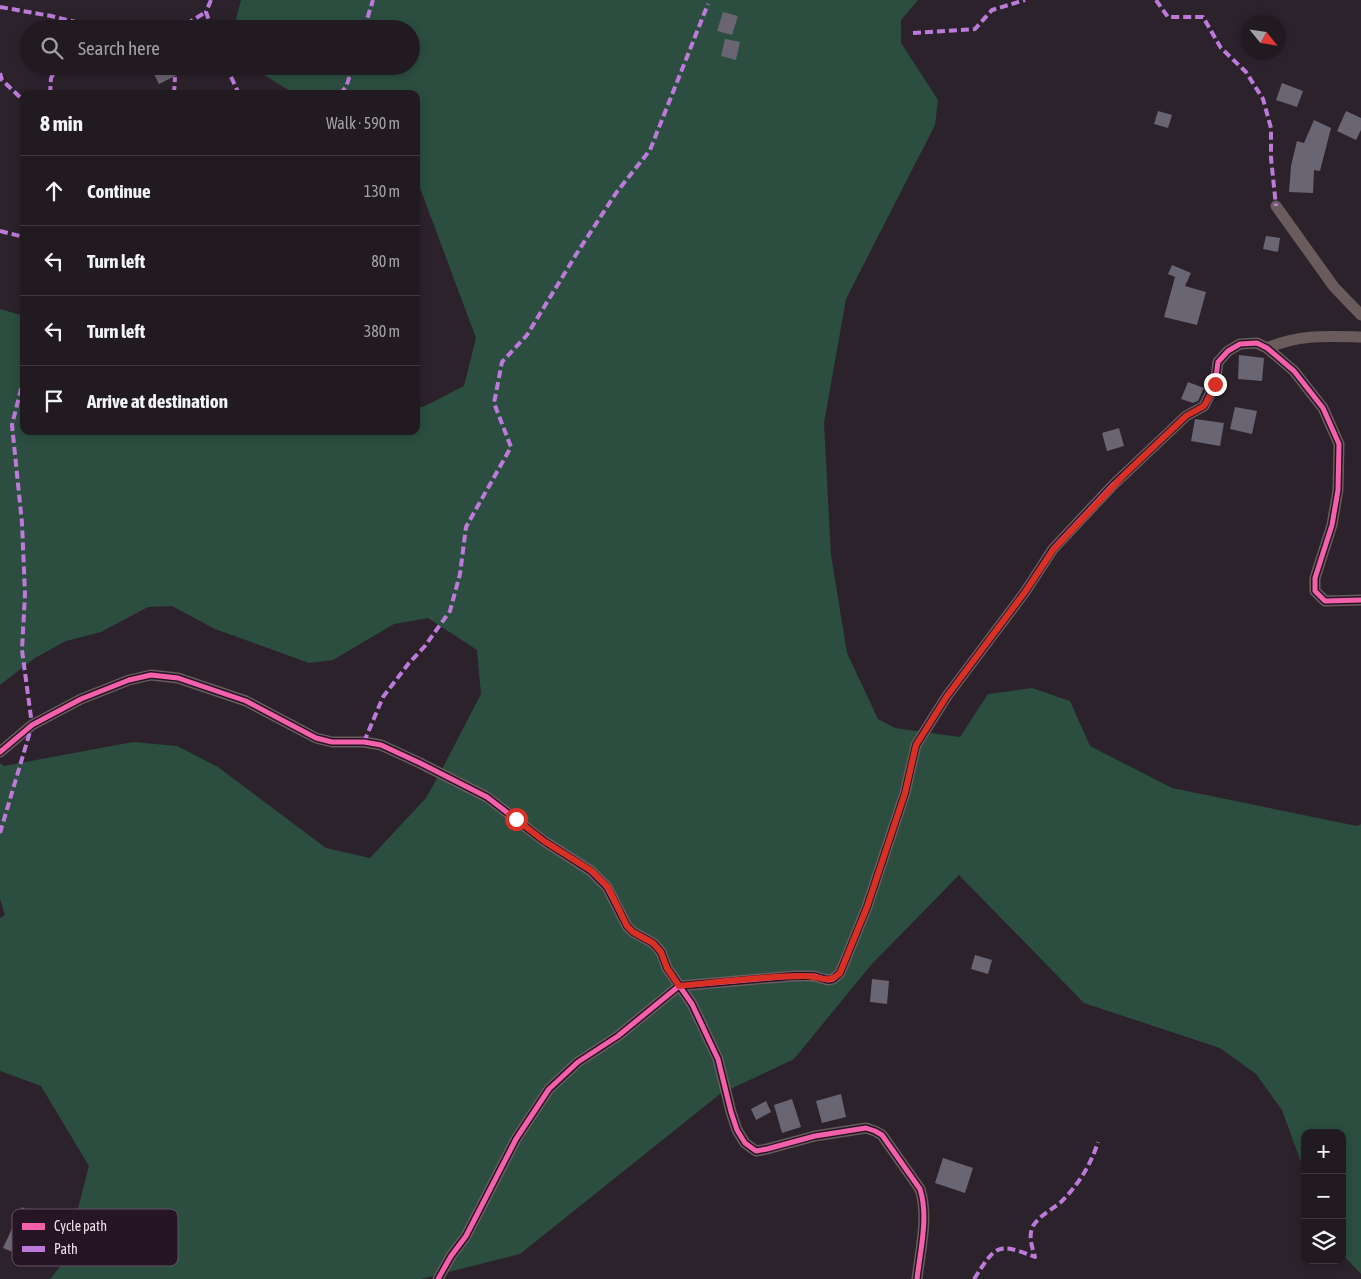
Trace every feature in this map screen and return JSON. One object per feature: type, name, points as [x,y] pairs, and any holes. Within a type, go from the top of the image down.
[{"type":"street","points":[[1276,206],[1334,287],[1361,316]]},
{"type":"street","points":[[1266,348],[1286,340],[1319,336],[1361,337]]},
{"type":"street","points":[[438,1279],[451,1256],[466,1236],[516,1139],[549,1089],[578,1062],[618,1036],[679,986],[792,976],[814,976],[828,980],[833,979],[840,973],[867,907],[903,802],[916,745],[947,696],[1025,592],[1053,550],[1113,485],[1186,416],[1204,406],[1215,384],[1218,362],[1228,351],[1240,344],[1257,343],[1266,348],[1294,371],[1323,408],[1339,444],[1338,490],[1332,525],[1315,578],[1315,591],[1325,601],[1361,600]]},
{"type":"street","points":[[0,752],[32,725],[81,699],[129,680],[151,675],[178,678],[246,701],[316,738],[332,742],[364,742],[380,746],[420,763],[487,797],[544,841],[592,871],[608,887],[627,926],[633,932],[653,943],[661,952],[667,968],[692,1004],[718,1059],[731,1112],[737,1130],[745,1143],[756,1150],[767,1149],[814,1136],[866,1128],[882,1135],[920,1189],[923,1199],[923,1227],[917,1279]]},
{"type":"green space","points":[[241,0],[918,0],[901,20],[901,43],[938,100],[935,125],[846,299],[824,423],[831,555],[847,653],[878,719],[895,728],[960,737],[988,694],[1032,688],[1070,701],[1090,746],[1172,788],[1357,826],[1361,824],[1361,1274],[1346,1258],[1346,1129],[1301,1129],[1301,1162],[1282,1110],[1256,1074],[1220,1048],[1084,1003],[959,875],[871,965],[794,1059],[720,1094],[520,1254],[421,1279],[50,1279],[61,1266],[178,1266],[178,1209],[78,1209],[89,1166],[41,1086],[0,1071],[0,918],[5,915],[0,899],[0,763],[4,766],[133,742],[177,746],[218,767],[326,848],[370,858],[426,798],[481,694],[477,650],[428,618],[394,624],[333,660],[309,663],[215,629],[172,606],[148,607],[101,632],[66,641],[35,658],[0,685],[0,309],[20,315],[20,435],[420,435],[420,407],[464,386],[476,338],[420,188],[420,90],[288,90],[264,75],[420,75],[420,20],[236,20]]},
{"type":"building","points":[[723,12],[738,16],[732,35],[717,31]]},
{"type":"building","points":[[725,39],[740,42],[736,60],[721,56]]},
{"type":"building","points":[[154,75],[177,75],[159,84]]},
{"type":"building","points":[[1282,83],[1303,91],[1297,107],[1276,100]]},
{"type":"building","points":[[1158,111],[1172,115],[1168,128],[1154,124]]},
{"type":"building","points":[[1346,111],[1361,118],[1361,130],[1356,140],[1337,131]]},
{"type":"building","points":[[1314,120],[1331,128],[1320,171],[1314,170],[1313,193],[1289,192],[1291,166],[1297,141],[1304,143]]},
{"type":"building","points":[[1266,236],[1280,238],[1278,252],[1263,249]]},
{"type":"building","points":[[1172,265],[1191,273],[1185,286],[1206,292],[1197,325],[1164,317],[1175,277],[1168,274]]},
{"type":"building","points":[[1239,355],[1264,358],[1262,381],[1238,379]]},
{"type":"building","points":[[1188,382],[1204,388],[1198,401],[1193,403],[1181,399]]},
{"type":"building","points":[[1235,407],[1257,411],[1252,434],[1230,429]]},
{"type":"building","points":[[1195,419],[1224,423],[1220,446],[1191,441]]},
{"type":"building","points":[[1119,428],[1124,446],[1107,451],[1102,433]]},
{"type":"building","points":[[975,955],[992,960],[988,974],[971,969]]},
{"type":"building","points":[[872,979],[889,981],[887,1004],[870,1002]]},
{"type":"building","points":[[841,1094],[846,1117],[822,1123],[816,1101]]},
{"type":"building","points":[[792,1099],[801,1127],[782,1133],[774,1105]]},
{"type":"building","points":[[766,1101],[771,1112],[756,1120],[751,1109]]},
{"type":"building","points":[[943,1158],[973,1168],[965,1193],[935,1183]]},
{"type":"building","points":[[12,1229],[12,1252],[3,1248]]},
{"type":"marked path","points":[[209,20],[206,12],[211,0]]},
{"type":"marked path","points":[[367,20],[373,0]]},
{"type":"marked path","points":[[913,33],[975,29],[992,10],[1025,0]]},
{"type":"marked path","points":[[1156,0],[1168,17],[1203,17],[1221,48],[1246,72],[1263,99],[1271,128],[1271,158],[1276,206]]},
{"type":"marked path","points":[[364,742],[383,697],[409,663],[425,646],[450,611],[460,574],[466,527],[511,447],[494,403],[502,362],[527,335],[616,193],[650,150],[708,4]]},
{"type":"marked path","points":[[0,7],[67,20]]},
{"type":"marked path","points":[[193,20],[206,12]]},
{"type":"marked path","points":[[0,73],[2,80],[20,97]]},
{"type":"marked path","points":[[50,90],[53,75]]},
{"type":"marked path","points":[[230,75],[237,90]]},
{"type":"marked path","points":[[343,90],[350,75]]},
{"type":"marked path","points":[[174,90],[175,77]]},
{"type":"marked path","points":[[0,231],[20,236]]},
{"type":"marked path","points":[[0,833],[32,725],[22,650],[25,594],[22,523],[12,425],[20,393]]},
{"type":"marked path","points":[[974,1279],[987,1260],[998,1250],[1004,1248],[1012,1249],[1035,1257],[1031,1238],[1033,1226],[1074,1188],[1088,1166],[1098,1142]]},
{"type":"cycle path","points":[[438,1279],[451,1256],[466,1236],[516,1139],[549,1089],[578,1062],[618,1036],[679,986],[793,976],[814,976],[828,980],[833,979],[840,973],[867,907],[905,793],[916,745],[947,696],[1025,592],[1053,549],[1113,485],[1186,416],[1204,406],[1215,384],[1218,362],[1228,351],[1240,344],[1257,343],[1267,348],[1294,371],[1323,408],[1339,444],[1338,490],[1332,525],[1315,578],[1315,591],[1325,601],[1361,600]]},
{"type":"cycle path","points":[[0,752],[32,725],[81,699],[129,680],[151,675],[178,678],[246,701],[316,738],[332,742],[364,742],[381,745],[487,797],[544,841],[591,871],[607,887],[627,926],[633,932],[653,943],[661,952],[667,968],[692,1004],[718,1059],[731,1112],[737,1130],[745,1143],[756,1151],[815,1136],[866,1128],[882,1135],[920,1189],[923,1200],[924,1222],[917,1279]]},
{"type":"route","points":[[516,819],[544,841],[592,871],[608,887],[627,926],[633,932],[653,943],[661,952],[667,968],[679,986],[792,976],[814,976],[828,980],[833,979],[840,973],[867,907],[905,793],[916,745],[947,696],[1025,592],[1053,550],[1113,485],[1186,416],[1204,406],[1215,384]]}]
